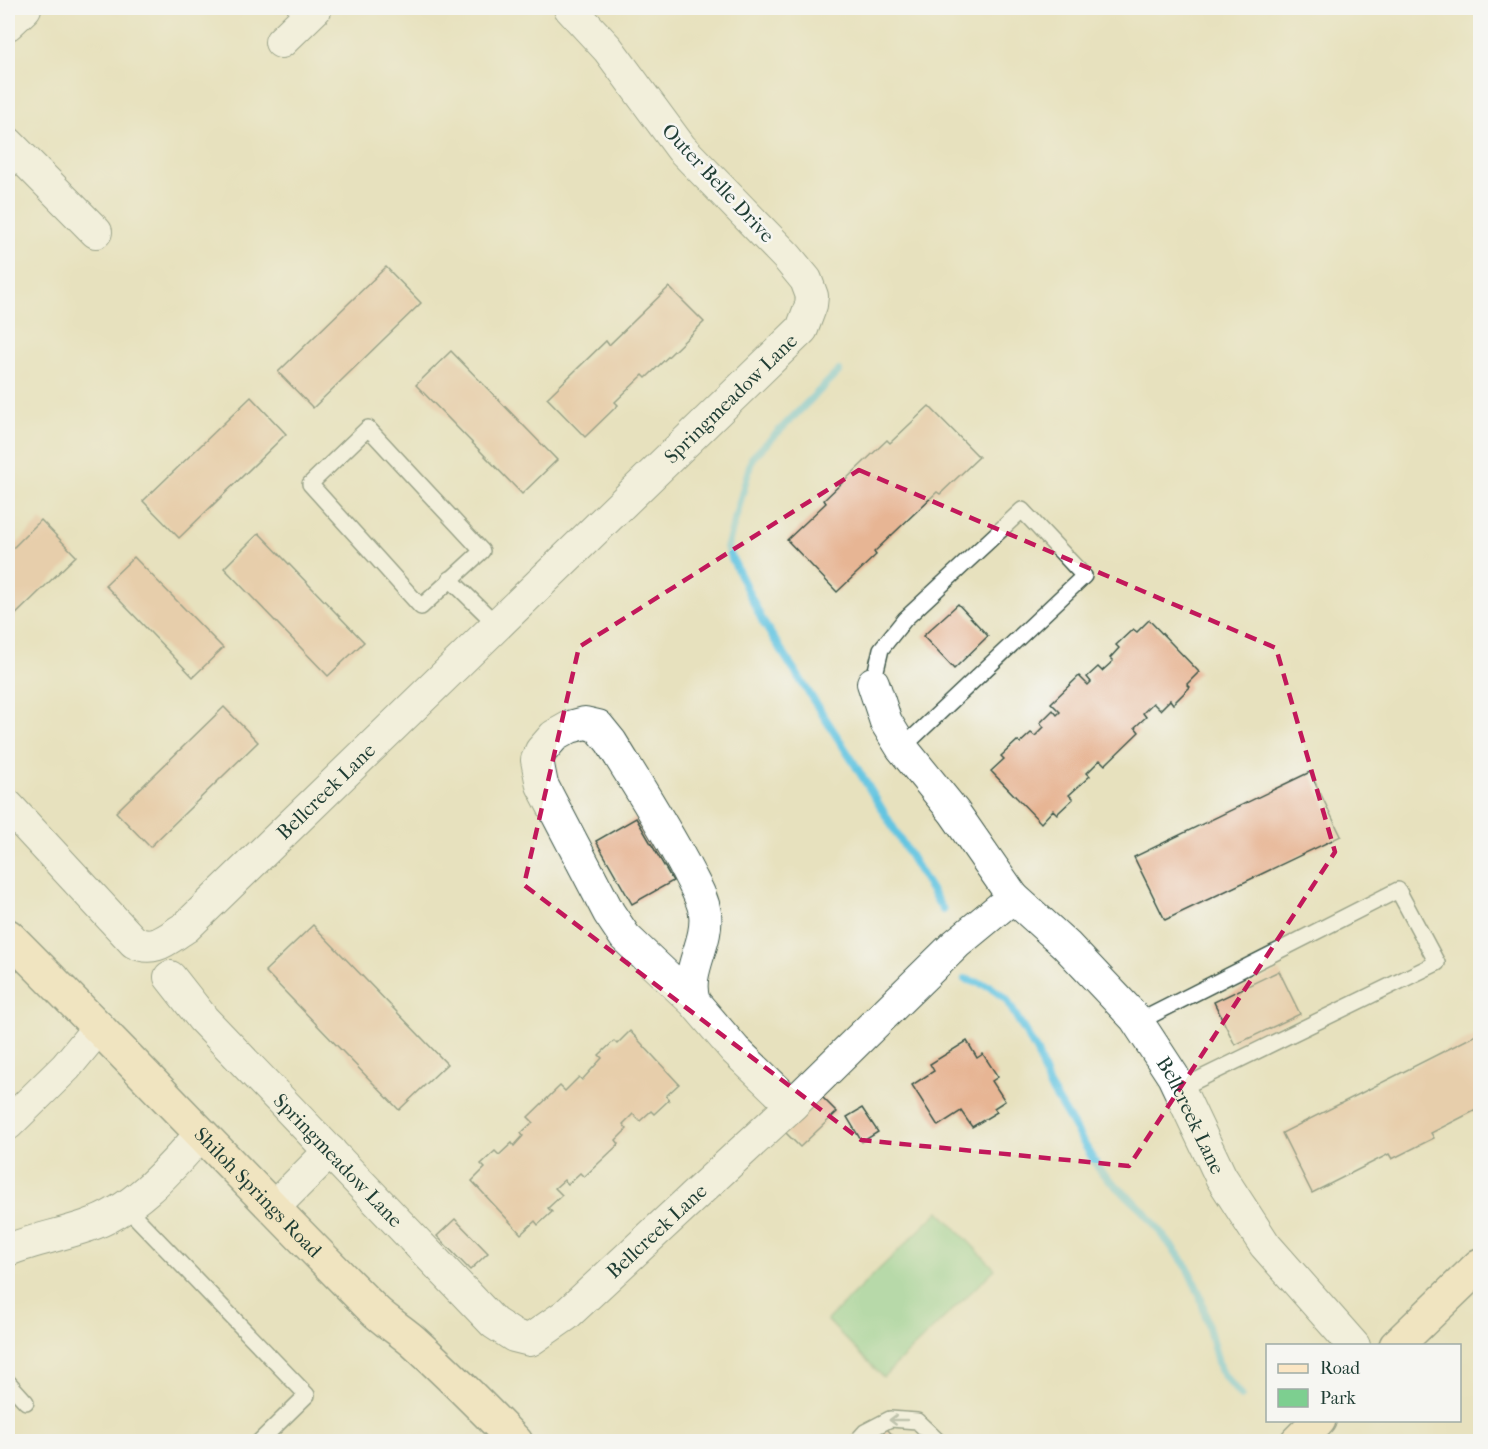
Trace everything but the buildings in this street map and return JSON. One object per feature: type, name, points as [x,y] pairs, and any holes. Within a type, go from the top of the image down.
[{"type":"street","points":[[8,24],[25,8]]},
{"type":"street","points":[[280,42],[316,8]]},
{"type":"street","name":"Outer Belle Drive","points":[[570,8],[608,49],[681,148],[787,257],[806,280],[812,296],[811,305]]},
{"type":"street","points":[[8,143],[96,232]]},
{"type":"street","name":"Springmeadow Lane","points":[[641,484],[802,329],[811,305]]},
{"type":"street","name":"Bellcreek Lane","points":[[8,806],[134,942],[143,947],[154,946],[186,927],[641,484]]},
{"type":"street","name":"Bellcreek Lane","points":[[873,683],[886,722],[902,748],[954,812],[1013,897],[1066,945],[1138,1022],[1179,1089],[1221,1178],[1265,1245],[1352,1344]]},
{"type":"street","points":[[694,1002],[690,991],[691,975],[706,932],[705,912],[701,899],[677,852],[612,742],[598,726],[585,723],[570,727],[555,736],[541,751],[537,760],[542,785],[609,913],[626,937],[694,1002],[735,1050],[792,1105]]},
{"type":"street","name":"Bellcreek Lane","points":[[514,1336],[530,1340],[566,1315],[792,1105],[956,944],[1013,897]]},
{"type":"street","name":"Shiloh Springs Road","points":[[8,936],[376,1312],[465,1388],[516,1442]]},
{"type":"street","name":"Springmeadow Lane","points":[[170,977],[203,1019],[494,1323],[514,1336]]},
{"type":"street","points":[[8,1124],[66,1066],[99,1027]]},
{"type":"street","points":[[8,1250],[89,1226],[126,1207],[173,1166],[201,1134]]},
{"type":"street","points":[[273,1208],[330,1150]]},
{"type":"street","points":[[1398,1344],[1480,1265]]},
{"type":"street","points":[[1297,1442],[1317,1422]]},
{"type":"lane","points":[[368,428],[482,550],[450,579],[421,607],[310,484],[368,428]]},
{"type":"lane","points":[[873,683],[881,649],[905,619],[1022,510],[1084,576],[902,748]]},
{"type":"lane","points":[[450,579],[496,625]]},
{"type":"lane","points":[[1138,1022],[1398,890],[1437,963],[1179,1089]]},
{"type":"lane","points":[[126,1207],[307,1395],[259,1442]]},
{"type":"lane","points":[[8,1382],[26,1402]]},
{"type":"lane","points":[[856,1442],[865,1432],[890,1419],[917,1421],[939,1442]]},
{"type":"highlighted area","points":[[859,470],[1276,648],[1335,852],[1129,1166],[861,1140],[524,885],[579,647]]},
{"type":"green space","points":[[939,1211],[995,1269],[883,1377],[827,1320]]},
{"type":"waterway","points":[[839,371],[752,458],[727,548],[763,622],[854,763],[943,910]]},
{"type":"waterway","points":[[965,979],[989,986],[1006,999],[1037,1052],[1048,1084],[1101,1172],[1143,1210],[1186,1265],[1200,1295],[1220,1370],[1241,1396]]}]
